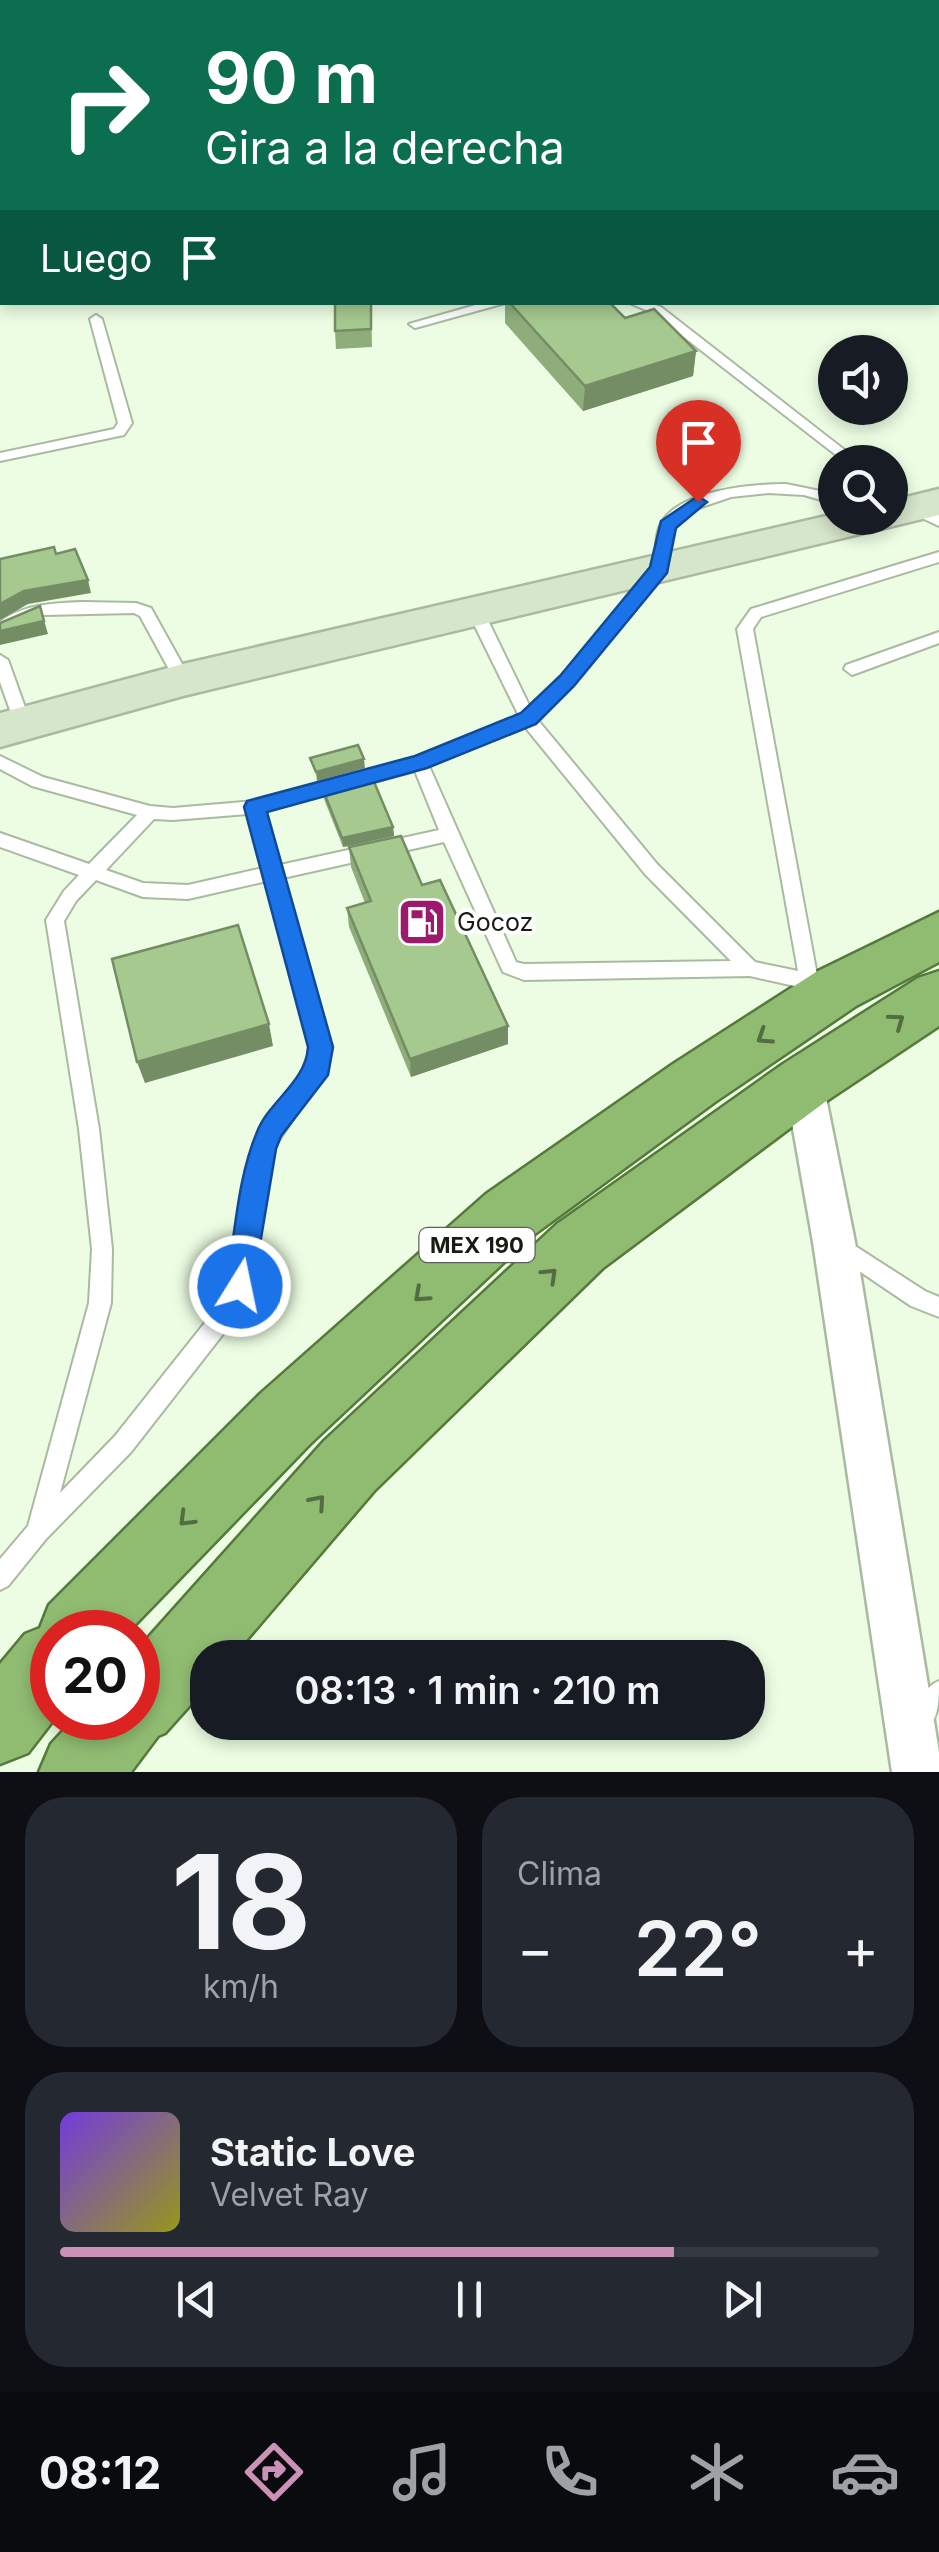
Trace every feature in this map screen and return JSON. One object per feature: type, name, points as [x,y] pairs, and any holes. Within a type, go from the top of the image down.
[{"type":"highway","name":"MEX 190","points":[[97,1610],[285,1418],[509,1215],[694,1083],[823,984],[939,935]]},
{"type":"highway","name":"MEX 190","points":[[160,1681],[350,1466],[580,1246],[804,1083],[939,995]]},
{"type":"highway","points":[[0,1725],[30,1689]]},
{"type":"highway","points":[[79,1772],[108,1740]]},
{"type":"main road","points":[[11,727],[184,680],[818,530]]},
{"type":"street","points":[[804,1083],[834,1242],[914,1753]]},
{"type":"lane","points":[[415,324],[491,305]]},
{"type":"lane","points":[[642,305],[657,310],[831,445]]},
{"type":"lane","points":[[0,457],[119,432],[125,423],[96,319]]},
{"type":"lane","points":[[0,762],[38,782],[150,812],[255,807],[420,763],[528,719],[567,681],[660,568],[667,526],[698,502],[782,490],[818,493]]},
{"type":"lane","points":[[420,763],[509,967],[524,972],[750,968],[823,984],[745,629],[756,613],[939,557]]},
{"type":"lane","points":[[0,630],[10,619],[34,610],[136,608],[146,612],[184,680]]},
{"type":"lane","points":[[475,610],[528,719],[651,869],[750,968]]},
{"type":"lane","points":[[852,669],[939,638]]},
{"type":"lane","points":[[0,660],[11,727]]},
{"type":"lane","points":[[0,1578],[38,1531],[123,1444],[219,1322],[240,1286],[266,1139],[319,1067],[321,1047],[255,807]]},
{"type":"lane","points":[[38,1531],[100,1303],[102,1249],[88,1129],[55,920],[70,896],[150,812]]},
{"type":"lane","points":[[0,840],[143,890],[188,892],[449,834]]},
{"type":"lane","points":[[834,1242],[918,1299],[939,1306]]},
{"type":"lane","points":[[914,1753],[939,1693]]},
{"type":"building","points":[[335,305],[371,305],[371,329],[335,331]]},
{"type":"building","points":[[512,305],[612,305],[625,318],[654,309],[696,351],[585,386]]},
{"type":"building","points":[[54,547],[56,554],[75,549],[88,580],[24,591],[0,604],[0,559]]},
{"type":"building","points":[[40,606],[44,621],[0,631],[0,623]]},
{"type":"building","points":[[358,745],[364,759],[316,772],[310,758]]},
{"type":"building","points":[[372,777],[393,827],[342,838],[323,790]]},
{"type":"building","points":[[401,836],[422,885],[440,880],[508,1026],[410,1059],[347,908],[371,901],[349,847]]},
{"type":"building","points":[[238,925],[269,1024],[137,1062],[112,959]]},
{"type":"place","name":"Gocoz","points":[[422,922]]},
{"type":"route","points":[[240,1286],[263,1149],[270,1130],[319,1067],[321,1047],[255,807],[420,763],[528,719],[567,681],[660,568],[667,526],[698,502]]}]
